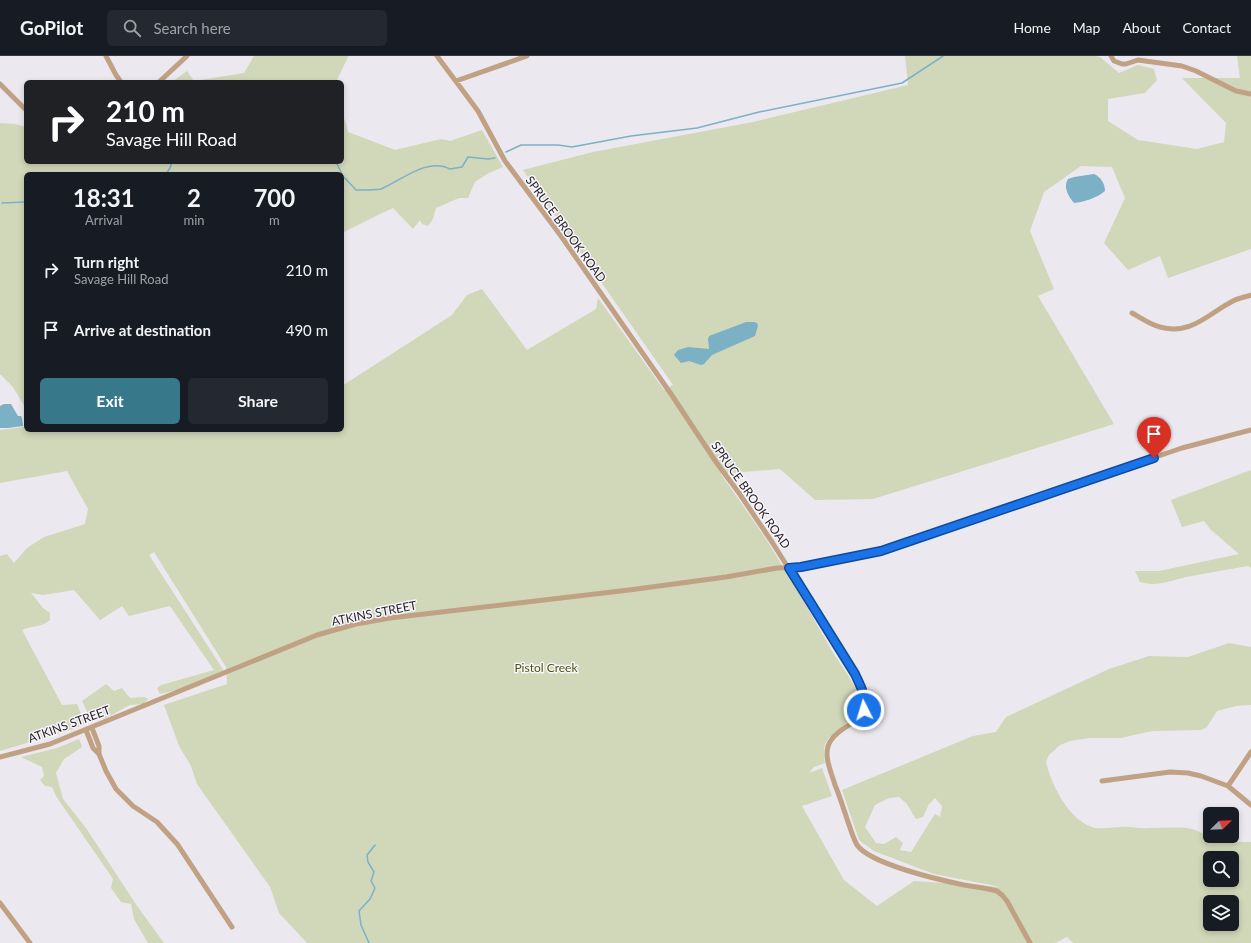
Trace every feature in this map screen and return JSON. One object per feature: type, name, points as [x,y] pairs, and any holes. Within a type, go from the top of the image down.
[{"type":"street","points":[[106,56],[119,80]]},
{"type":"street","points":[[161,80],[187,56]]},
{"type":"street","name":"SPRUCE BROOK ROAD","points":[[437,56],[478,111],[505,161],[566,243],[716,462],[739,493],[789,568],[847,660],[859,683],[864,696],[865,706],[861,715],[836,734],[829,744],[827,757],[850,830],[857,844],[872,858],[906,870],[949,882],[997,892],[1007,901],[1030,943]]},
{"type":"street","points":[[456,81],[527,56]]},
{"type":"street","points":[[1111,56],[1114,61],[1122,64],[1134,62],[1137,58],[1182,66],[1196,71],[1236,91],[1251,94]]},
{"type":"street","points":[[0,84],[24,108]]},
{"type":"street","points":[[1132,313],[1159,327],[1172,329],[1188,327],[1233,301],[1251,296]]},
{"type":"street","name":"ATKINS STREET","points":[[0,756],[50,744],[317,635],[356,624],[390,618],[629,590],[726,577],[777,568],[801,567],[881,551],[1182,448],[1251,430]]},
{"type":"street","points":[[92,728],[99,746],[99,754],[106,771],[116,788],[134,806],[157,822],[178,844],[232,927]]},
{"type":"street","points":[[86,730],[93,748],[99,754]]},
{"type":"street","points":[[1228,786],[1251,752]]},
{"type":"street","points":[[1102,781],[1170,772],[1188,773],[1228,786],[1251,805]]},
{"type":"street","points":[[0,903],[30,943]]},
{"type":"green space","points":[[254,56],[349,56],[337,80],[200,80],[244,73]]},
{"type":"green space","name":"Pistol Creek","points":[[905,56],[1096,56],[1100,57],[1119,73],[1138,65],[1154,69],[1157,80],[1145,93],[1108,99],[1108,121],[1138,140],[1197,149],[1224,142],[1226,123],[1182,78],[1240,78],[1237,56],[1251,56],[1251,249],[1168,278],[1160,256],[1128,270],[1104,243],[1125,198],[1112,167],[1081,166],[1044,192],[1030,231],[1054,289],[1038,296],[1114,424],[873,499],[815,500],[780,469],[721,474],[757,525],[859,695],[860,707],[852,719],[833,734],[825,745],[825,763],[814,767],[809,773],[822,768],[832,796],[802,806],[844,880],[877,906],[914,881],[1001,887],[934,874],[874,851],[859,840],[842,790],[973,736],[996,732],[1006,717],[1109,669],[1149,656],[1188,657],[1229,643],[1251,647],[1251,705],[1236,706],[1217,711],[1207,727],[1201,730],[1152,731],[1121,738],[1089,738],[1070,741],[1060,745],[1049,755],[1046,762],[1048,771],[1062,800],[1076,817],[1092,827],[1187,828],[1203,834],[1203,843],[1251,842],[1251,943],[1073,943],[1067,937],[1055,943],[307,943],[279,913],[270,887],[197,784],[191,766],[179,746],[164,705],[227,684],[226,667],[154,552],[149,555],[224,671],[181,689],[160,694],[157,688],[161,685],[214,670],[170,606],[129,616],[122,606],[100,620],[74,590],[43,595],[31,593],[43,608],[50,613],[50,620],[47,623],[22,630],[62,705],[77,704],[85,724],[0,751],[0,556],[7,554],[14,563],[27,548],[44,537],[85,524],[88,509],[67,471],[0,483],[0,430],[24,427],[24,432],[344,432],[344,385],[452,315],[467,295],[482,289],[527,350],[596,309],[598,298],[664,390],[673,385],[523,170],[593,152],[753,122],[908,85]],"holes":[[[899,797],[906,803],[916,819],[923,817],[929,804],[935,798],[942,806],[940,817],[935,814],[911,852],[900,850],[903,843],[896,837],[884,844],[876,843],[865,827],[875,805],[889,798]]]},
{"type":"green space","points":[[187,71],[193,80],[175,80]]},
{"type":"green space","points":[[344,118],[348,132],[395,150],[441,139],[450,141],[482,130],[503,167],[487,174],[475,182],[468,198],[459,198],[436,208],[433,219],[428,226],[422,224],[420,220],[413,229],[393,208],[344,232],[344,172],[24,172],[24,406],[13,387],[0,375],[0,123],[24,126],[24,164],[344,164]]},
{"type":"green space","points":[[1251,470],[1251,568],[1248,566],[1186,577],[1157,584],[1140,582],[1135,571],[1159,571],[1239,554],[1211,530],[1204,521],[1182,527],[1171,500]]},
{"type":"green space","points":[[106,684],[114,691],[122,688],[130,698],[145,697],[148,699],[143,704],[130,705],[106,718],[95,720],[90,717],[82,701]]},
{"type":"green space","points":[[79,739],[82,747],[64,759],[56,773],[63,799],[86,828],[137,906],[164,943],[148,943],[134,919],[131,904],[121,902],[111,888],[113,879],[56,796],[52,787],[45,786],[40,780],[44,776],[42,767],[21,757],[57,748]]},
{"type":"water","points":[[1094,174],[1102,181],[1105,191],[1098,196],[1082,202],[1074,203],[1066,188],[1068,179]]},
{"type":"water","points":[[746,322],[757,323],[758,326],[755,336],[712,355],[704,364],[701,365],[689,361],[681,363],[674,355],[678,350],[688,347],[709,349],[709,336]]},
{"type":"water","points":[[4,404],[11,404],[18,416],[21,416],[23,426],[0,428],[0,406]]},
{"type":"waterway","points":[[506,152],[521,145],[558,145],[572,147],[631,136],[697,128],[759,112],[902,83],[943,56]]},
{"type":"waterway","points":[[344,177],[356,190],[381,189],[415,171],[424,168],[433,166],[442,166],[450,169],[462,167],[468,157],[488,159],[495,158]]},
{"type":"waterway","points":[[167,172],[171,164]]},
{"type":"waterway","points":[[337,164],[341,172]]},
{"type":"waterway","points":[[2,203],[24,202]]},
{"type":"waterway","points":[[369,943],[361,925],[359,911],[370,899],[375,888],[371,881],[374,872],[368,862],[367,855],[375,845]]},
{"type":"route","points":[[864,710],[865,700],[855,674],[789,568],[881,551],[1154,458]]}]
